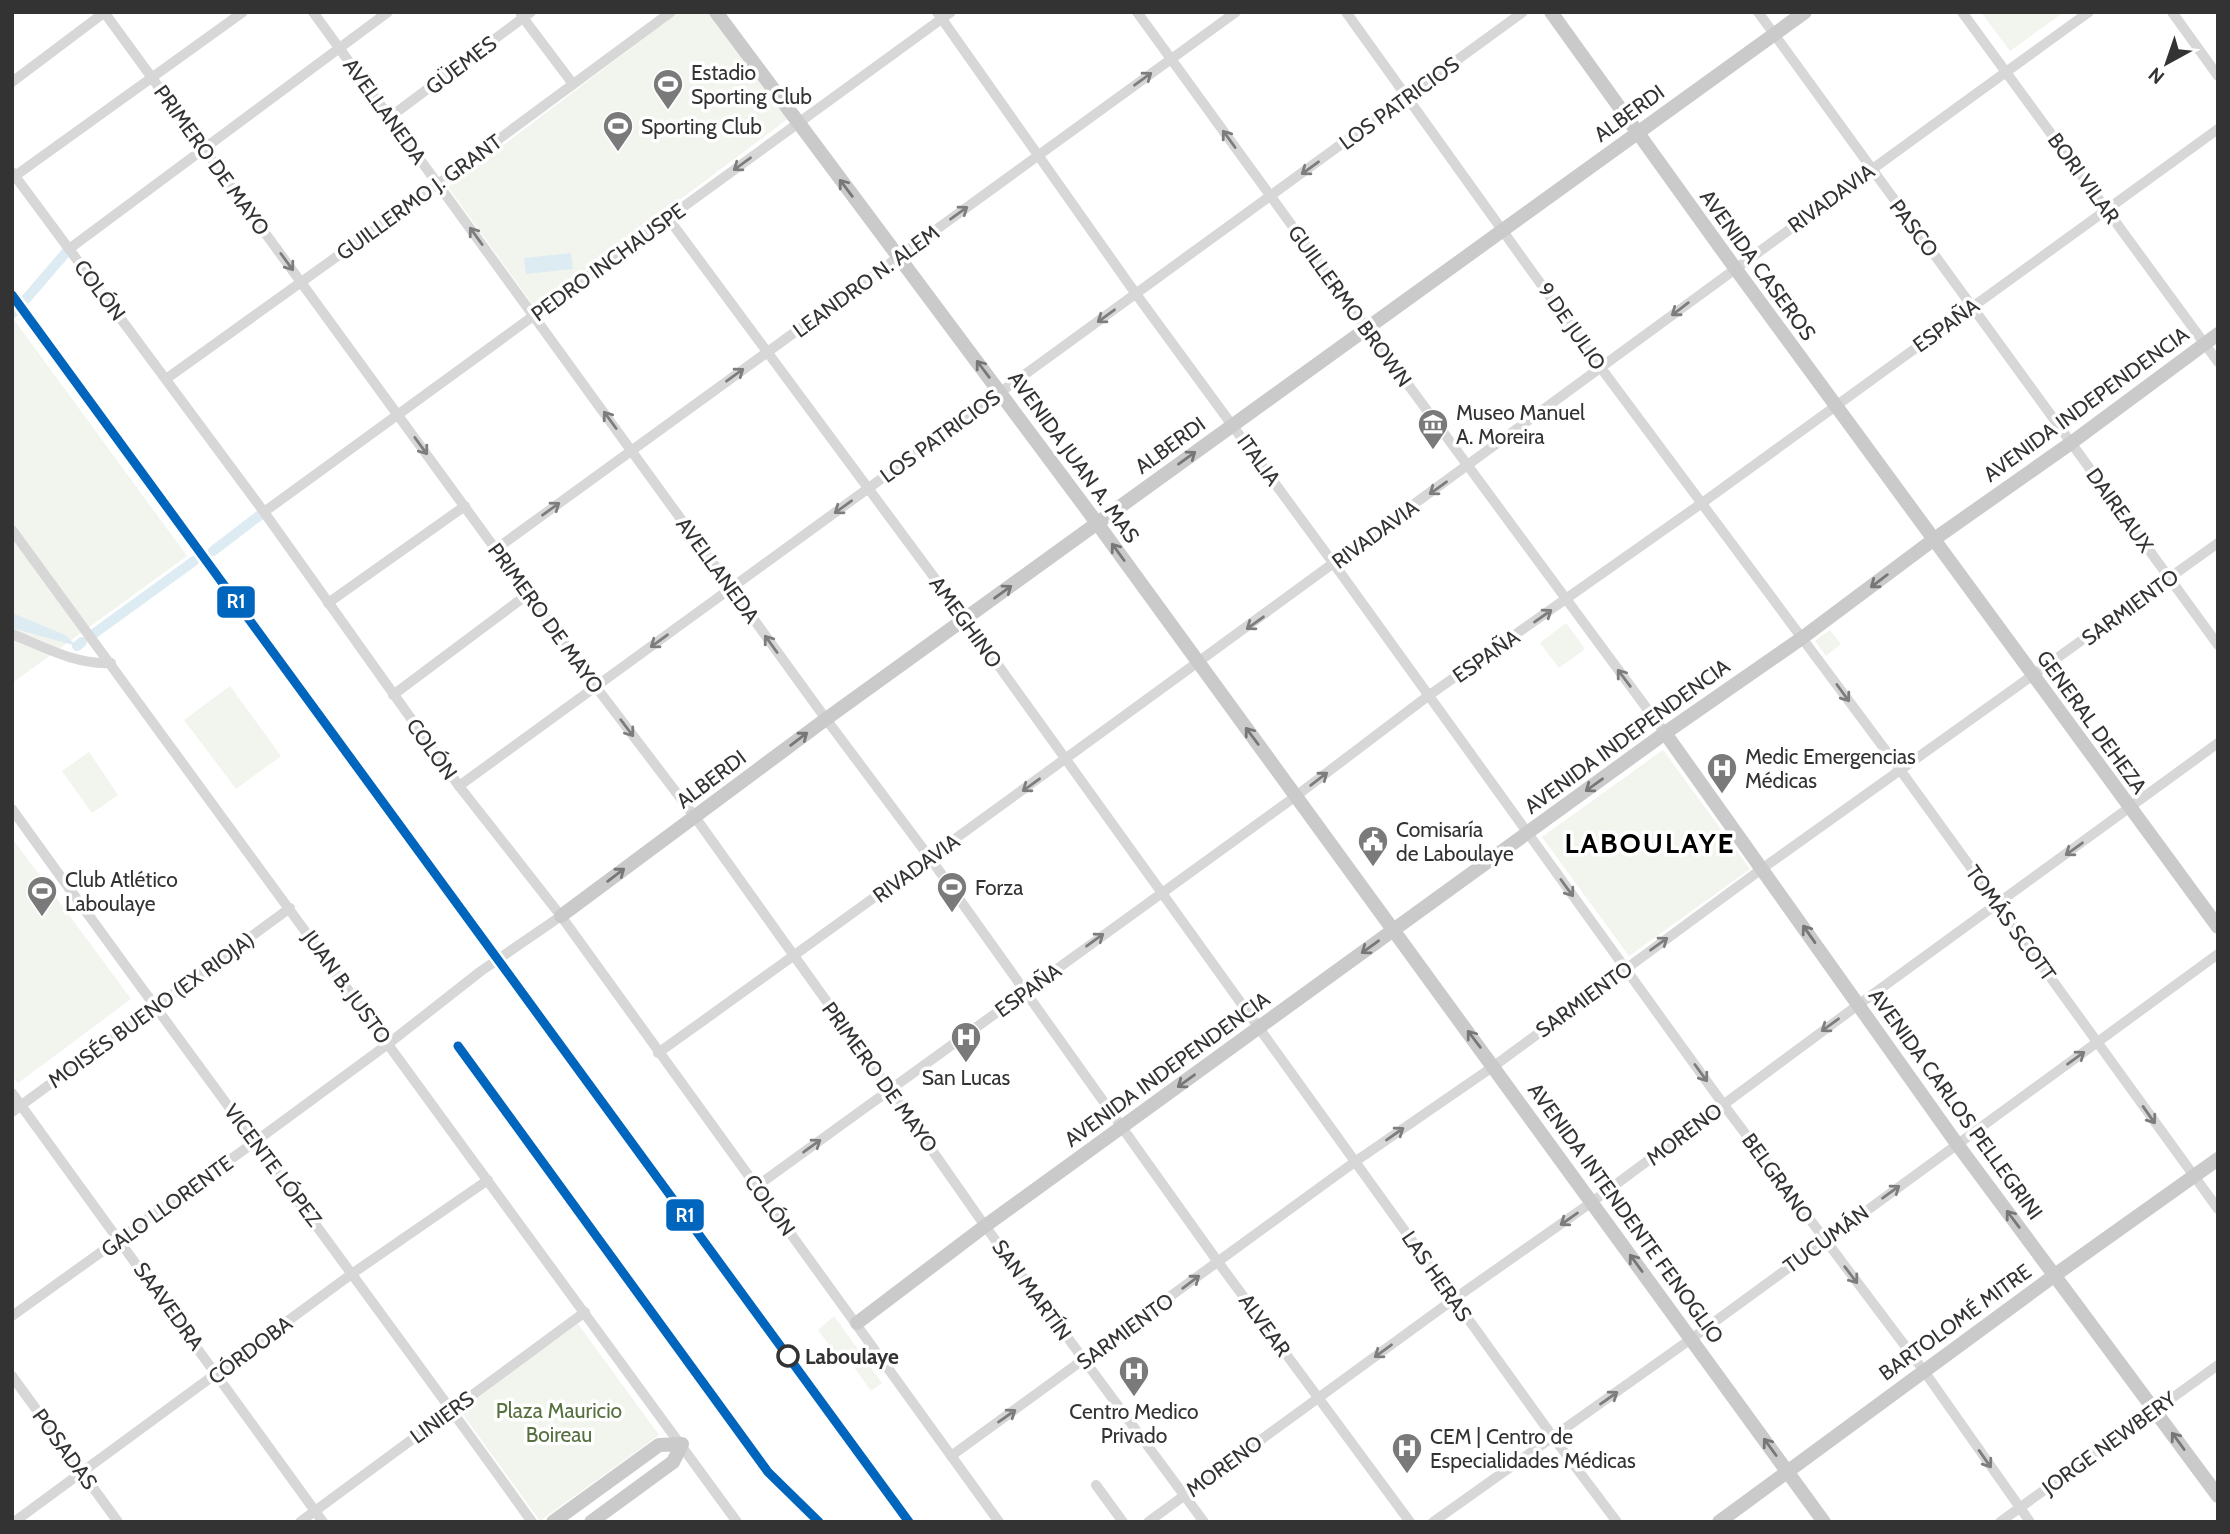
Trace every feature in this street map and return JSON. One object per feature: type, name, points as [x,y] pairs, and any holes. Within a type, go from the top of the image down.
[{"type":"main road","name":"AVENIDA JUAN A. MAS","points":[[716,12],[1097,523],[1393,930]]},
{"type":"main road","name":"AVENIDA CASEROS","points":[[1551,12],[1933,540]]},
{"type":"main road","name":"ALBERDI","points":[[561,916],[826,719],[1805,12]]},
{"type":"main road","name":"AVENIDA INDEPENDENCIA","points":[[857,1323],[985,1226],[1665,733],[1802,638],[2218,334]]},
{"type":"main road","name":"GENERAL DEHEZA","points":[[1933,540],[2218,927]]},
{"type":"main road","name":"AVENIDA CARLOS PELLEGRINI","points":[[1665,733],[1957,1144],[2218,1496]]},
{"type":"main road","name":"AVENIDA INTENDENTE FENOGLIO","points":[[1393,930],[1824,1522]]},
{"type":"main road","name":"BARTOLOMÉ MITRE","points":[[1719,1522],[1924,1370],[2218,1159]]},
{"type":"main road","points":[[553,1522],[659,1445],[682,1444],[673,1462],[591,1522]]},
{"type":"street","points":[[12,82],[105,12]]},
{"type":"street","name":"PRIMERO DE MAYO","points":[[105,12],[596,687],[695,817],[985,1226]]},
{"type":"street","points":[[14,174],[243,12]]},
{"type":"street","name":"AVELLANEDA","points":[[313,12],[1123,1126]]},
{"type":"street","points":[[69,249],[388,12]]},
{"type":"street","name":"GUILLERMO J. GRANT","points":[[166,379],[438,184],[671,12]]},
{"type":"street","name":"GUILLERMO BROWN","points":[[1137,12],[1665,733]]},
{"type":"street","name":"LEANDRO N. ALEM","points":[[496,549],[1236,12]]},
{"type":"street","name":"9 DE JULIO","points":[[1346,12],[1601,368],[1802,638]]},
{"type":"street","name":"LOS PATRICIOS","points":[[459,786],[1523,12]]},
{"type":"street","name":"PASCO","points":[[1758,12],[2071,443]]},
{"type":"street","name":"BORI VILAR","points":[[1962,12],[2218,362]]},
{"type":"street","name":"RIVADAVIA","points":[[658,1053],[1067,760],[1735,268],[2089,12]]},
{"type":"street","points":[[2172,12],[2218,76]]},
{"type":"street","points":[[525,14],[573,84]]},
{"type":"street","name":"GÜEMES","points":[[390,117],[525,14]]},
{"type":"street","name":"PEDRO INCHAUSPE","points":[[264,512],[943,15]]},
{"type":"street","name":"ITALIA","points":[[943,15],[1136,294],[1528,833]]},
{"type":"street","name":"ESPAÑA","points":[[757,1186],[1296,796],[1429,696],[1566,601],[2218,129]]},
{"type":"street","name":"COLÓN","points":[[14,174],[264,512],[459,786],[561,916],[999,1522]]},
{"type":"street","name":"AMEGHINO","points":[[668,218],[965,619],[1259,1028]]},
{"type":"street","name":"DAIREAUX","points":[[2071,443],[2218,645]]},
{"type":"street","points":[[328,603],[464,506]]},
{"type":"street","name":"JUAN B. JUSTO","points":[[12,530],[737,1522]]},
{"type":"street","name":"SARMIENTO","points":[[951,1456],[1085,1361],[1356,1161],[1494,1066],[1763,869],[2218,543]]},
{"type":"street","points":[[393,695],[528,594]]},
{"type":"street","points":[[12,634],[94,664],[111,663]]},
{"type":"street","name":"TOMÁS SCOTT","points":[[1802,638],[2218,1209]]},
{"type":"street","name":"MORENO","points":[[1148,1522],[1592,1202],[2218,743]]},
{"type":"street","name":"VICENTE LÓPEZ","points":[[12,809],[153,1006],[257,1141],[532,1522]]},
{"type":"street","name":"BELGRANO","points":[[1528,833],[1824,1241],[1924,1370],[2030,1522]]},
{"type":"street","name":"MOISÉS BUENO (EX RIOJA)","points":[[17,1108],[290,908]]},
{"type":"street","name":"GALO LLORENTE","points":[[12,1317],[257,1141],[481,971],[561,916]]},
{"type":"street","name":"TUCUMÁN","points":[[1433,1522],[1691,1339],[2218,954]]},
{"type":"street","name":"LAS HERAS","points":[[1259,1028],[1617,1522]]},
{"type":"street","name":"SAAVEDRA","points":[[12,1093],[17,1108],[121,1240],[323,1522]]},
{"type":"street","name":"ALVEAR","points":[[1123,1126],[1218,1262],[1410,1522]]},
{"type":"street","name":"CÓRDOBA","points":[[14,1522],[353,1273],[488,1181]]},
{"type":"street","name":"SAN MARTÍN","points":[[985,1226],[1204,1522]]},
{"type":"street","name":"LINIERS","points":[[300,1522],[585,1312]]},
{"type":"street","name":"JORGE NEWBERY","points":[[2000,1522],[2218,1365]]},
{"type":"street","name":"POSADAS","points":[[12,1376],[118,1522]]},
{"type":"street","points":[[1096,1485],[1123,1522]]},
{"type":"green space","name":"Sporting Club","points":[[679,12],[711,12],[789,118],[535,308],[448,187]]},
{"type":"green space","points":[[1981,12],[2064,12],[2010,51]]},
{"type":"green space","points":[[12,317],[187,556],[12,683]]},
{"type":"green space","points":[[1566,623],[1585,649],[1559,668],[1540,643]]},
{"type":"green space","points":[[1830,630],[1841,644],[1826,656],[1815,641]]},
{"type":"green space","points":[[230,686],[281,756],[236,789],[184,720]]},
{"type":"green space","points":[[1663,750],[1750,869],[1629,956],[1542,837]]},
{"type":"green space","points":[[89,752],[118,795],[92,813],[62,771]]},
{"type":"green space","name":"Club Atlético Laboulaye","points":[[12,838],[131,999],[18,1083],[12,1076]]},
{"type":"green space","points":[[834,1316],[882,1383],[871,1391],[842,1350],[836,1354],[818,1330]]},
{"type":"green space","name":"Plaza Mauricio Boireau","points":[[578,1324],[659,1435],[540,1521],[459,1409]]},
{"type":"shaded area","points":[[571,253],[573,269],[526,274],[524,258]]},
{"type":"shaded area","points":[[12,613],[65,635],[77,646],[12,628]]},
{"type":"waterway","points":[[26,299],[69,249]]},
{"type":"waterway","points":[[213,551],[264,512]]},
{"type":"waterway","points":[[92,635],[194,561]]},
{"type":"waterway","points":[[77,646],[82,642]]},
{"type":"transit line","name":"R1","points":[[12,295],[909,1522]]},
{"type":"transit line","name":"R1","points":[[458,1046],[768,1472],[819,1522]]},
{"type":"place","name":"Estadio Sporting Club","points":[[668,111]]},
{"type":"place","name":"Sporting Club","points":[[618,153]]},
{"type":"place","name":"Museo Manuel A. Moreira","points":[[1433,451]]},
{"type":"place","name":"Medic Emergencias Médicas","points":[[1722,795]]},
{"type":"place","name":"Comisaría de Laboulaye","points":[[1373,868]]},
{"type":"place","name":"Forza","points":[[952,914]]},
{"type":"place","name":"Club Atlético Laboulaye","points":[[42,918]]},
{"type":"place","name":"San Lucas","points":[[966,1064]]},
{"type":"place","name":"Laboulaye","points":[[788,1356]]},
{"type":"place","name":"Centro Medico Privado","points":[[1134,1398]]},
{"type":"place","name":"CEM | Centro de Especialidades Médicas","points":[[1407,1475]]},
{"type":"district","name":"LABOULAYE","points":[[1650,843]]}]
